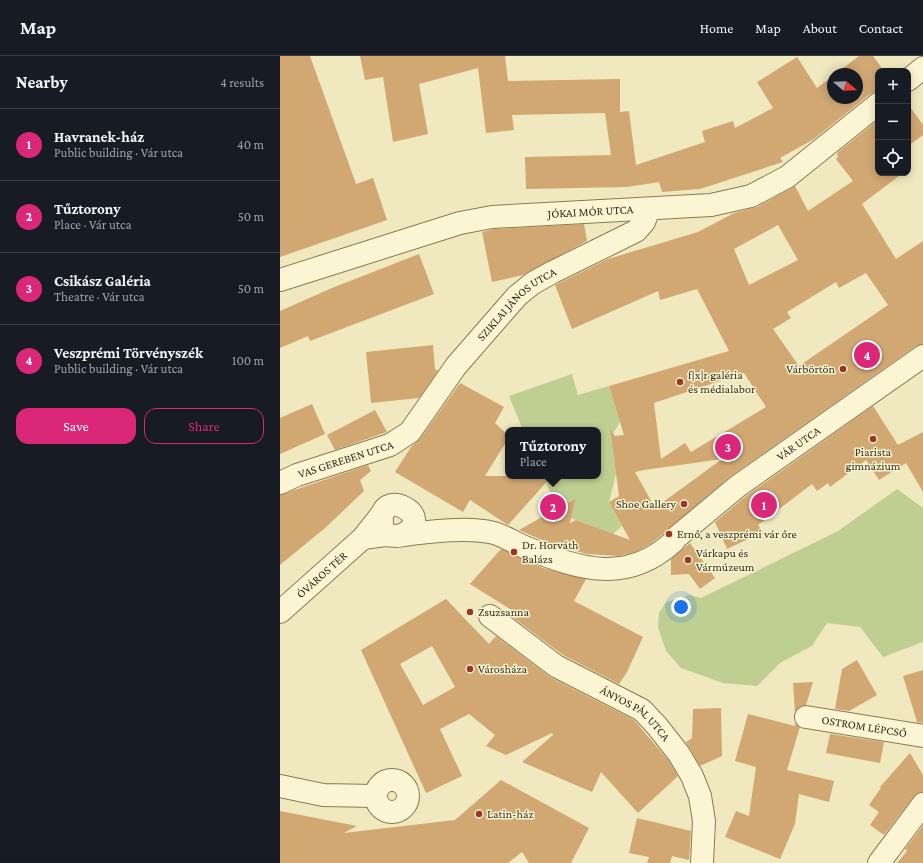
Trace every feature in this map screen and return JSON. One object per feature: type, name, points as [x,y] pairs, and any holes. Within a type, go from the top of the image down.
[{"type":"street","points":[[911,78],[923,68]]},
{"type":"street","name":"JÓKAI MÓR UTCA","points":[[280,280],[460,223],[492,217],[710,205],[750,196],[787,177],[875,106]]},
{"type":"street","name":"SZIKLAI JÁNOS UTCA","points":[[410,432],[456,366],[517,296],[534,283],[553,272],[636,231],[644,222],[648,209]]},
{"type":"street","name":"VÁR UTCA","points":[[397,535],[470,529],[494,533],[548,556],[601,570],[627,567],[647,560],[663,550],[738,486],[923,356]]},
{"type":"street","name":"VAS GEREBEN UTCA","points":[[280,483],[296,475],[390,445],[410,432]]},
{"type":"street","name":"ÓVÁROS TÉR","points":[[280,612],[363,538],[385,510],[394,504],[400,504],[405,506],[412,514],[413,525],[410,530],[397,535]]},
{"type":"street","points":[[363,538],[385,534],[397,535]]},
{"type":"street","name":"ÁNYOS PÁL UTCA","points":[[490,616],[556,666],[642,710],[656,726],[685,765],[700,796],[704,821],[702,863]]},
{"type":"street","name":"OSTROM LÉPCSŐ","points":[[806,717],[923,736]]},
{"type":"street","points":[[280,786],[323,795],[376,796]]},
{"type":"street","points":[[879,863],[923,804]]},
{"type":"green space","points":[[572,374],[578,395],[609,386],[620,422],[611,437],[616,474],[609,502],[622,526],[613,534],[571,518],[576,498],[557,507],[544,479],[601,479],[601,427],[522,427],[509,396]]},
{"type":"green space","points":[[897,489],[923,508],[923,642],[883,657],[860,627],[827,623],[812,646],[780,663],[757,686],[723,683],[681,668],[666,651],[658,627],[659,613],[666,602],[690,595],[701,598],[838,531]]},
{"type":"building","points":[[280,56],[310,56],[356,184],[373,178],[387,220],[280,257]]},
{"type":"building","points":[[360,56],[505,56],[508,81],[620,79],[620,112],[629,111],[636,165],[705,142],[702,131],[733,121],[735,128],[773,108],[757,82],[797,57],[817,88],[827,80],[827,104],[858,104],[814,139],[780,158],[783,162],[700,189],[662,192],[659,182],[627,187],[526,189],[525,157],[611,155],[605,113],[512,115],[514,130],[486,133],[478,68],[419,84],[428,134],[393,142],[383,77],[365,80]]},
{"type":"building","points":[[859,56],[873,56],[882,68],[875,68],[875,93],[870,94],[863,100],[863,68],[843,68]]},
{"type":"building","points":[[911,108],[923,125],[923,135],[911,144]]},
{"type":"building","points":[[875,122],[875,176],[899,176],[862,204],[896,259],[923,241],[923,344],[916,346],[731,476],[667,531],[650,544],[635,552],[619,556],[587,554],[551,544],[519,530],[576,498],[570,523],[576,520],[630,540],[609,502],[619,496],[610,429],[615,436],[624,435],[609,386],[729,351],[697,289],[660,300],[658,291],[572,329],[555,285],[608,259],[698,232],[734,213],[757,207],[795,186],[808,211],[853,181],[836,159],[838,157],[837,153]],"holes":[[[778,225],[798,260],[749,285],[734,249]],[[866,273],[888,305],[799,366],[773,329],[791,318],[787,312],[836,282],[839,288]],[[744,373],[766,407],[691,452],[685,443],[661,459],[654,403]],[[722,459],[655,508],[635,472],[644,470]]]},
{"type":"building","points":[[584,224],[587,241],[523,275],[492,282],[482,232],[495,229]]},
{"type":"building","points":[[419,254],[434,294],[310,341],[308,336],[280,348],[280,311],[332,288]]},
{"type":"building","points":[[433,345],[435,369],[438,371],[419,398],[371,403],[366,352]]},
{"type":"building","points":[[460,383],[504,407],[495,423],[505,432],[505,444],[485,476],[505,476],[505,479],[549,479],[508,525],[470,500],[463,512],[395,472],[411,447],[420,439]]},
{"type":"building","points":[[312,404],[325,434],[280,454],[280,418]]},
{"type":"building","points":[[873,406],[898,445],[923,432],[923,492],[906,463],[879,480],[866,460],[830,487],[828,483],[817,491],[812,484],[758,525],[763,532],[727,549],[715,522],[746,496]]},
{"type":"building","points":[[375,410],[387,432],[335,450],[327,435]]},
{"type":"building","points":[[368,465],[371,471],[360,480],[364,491],[325,528],[280,565],[280,495]]},
{"type":"building","points":[[690,543],[715,578],[700,589],[689,574],[671,575],[671,559]]},
{"type":"building","points":[[501,549],[543,568],[586,579],[574,601],[643,637],[627,672],[619,684],[563,655],[511,616],[515,612],[470,584]]},
{"type":"building","points":[[446,599],[489,644],[496,636],[550,677],[634,720],[669,761],[678,776],[638,813],[601,772],[592,792],[522,762],[553,735],[552,733],[506,755],[486,746],[495,735],[469,714],[440,729],[462,776],[426,793],[361,650]],"holes":[[[432,646],[455,687],[423,705],[400,664]]]},
{"type":"building","points":[[857,660],[877,695],[849,711],[835,709],[842,669]]},
{"type":"building","points":[[923,670],[923,723],[917,722],[903,676]]},
{"type":"building","points":[[813,682],[806,705],[801,706],[795,713],[793,683]]},
{"type":"building","points":[[721,708],[722,756],[700,766],[686,742],[692,738],[693,709]]},
{"type":"building","points":[[748,714],[795,726],[795,723],[800,727],[787,770],[834,781],[829,802],[799,794],[795,824],[780,859],[725,837],[736,811],[749,816],[756,767],[735,761]]},
{"type":"building","points":[[830,734],[884,742],[880,763],[826,753]]},
{"type":"building","points":[[910,753],[923,775],[923,792],[913,797],[884,835],[870,825],[879,812],[869,805],[881,788],[880,787]]},
{"type":"building","points":[[501,780],[589,828],[571,863],[529,863],[522,852],[508,863],[280,863],[280,811],[357,826],[344,833],[455,820]]},
{"type":"building","points":[[637,818],[691,831],[689,860],[672,856],[670,863],[647,863],[649,857],[629,853]]},
{"type":"building","points":[[923,825],[923,863],[897,863],[907,851],[905,849]]},
{"type":"place","name":"Veszprémi Törvényszék","points":[[867,355]]},
{"type":"place","name":"Várbörtön","points":[[843,369]]},
{"type":"place","name":"f|x|r galéria és médialabor","points":[[680,382]]},
{"type":"place","name":"Piarista gimnázium","points":[[873,439]]},
{"type":"place","name":"Csikász Galéria","points":[[728,447]]},
{"type":"place","name":"Shoe Gallery","points":[[684,504]]},
{"type":"place","name":"Havranek-ház","points":[[764,505]]},
{"type":"place","name":"Tűztorony","points":[[553,507]]},
{"type":"place","name":"Ernő, a veszprémi vár őre","points":[[669,534]]},
{"type":"place","name":"Dr. Horváth Balázs","points":[[514,552]]},
{"type":"place","name":"Várkapu és Vármúzeum","points":[[688,560]]},
{"type":"place","name":"Zsuzsanna","points":[[470,612]]},
{"type":"place","name":"Városháza","points":[[470,669]]},
{"type":"place","name":"Latin-ház","points":[[479,814]]}]
